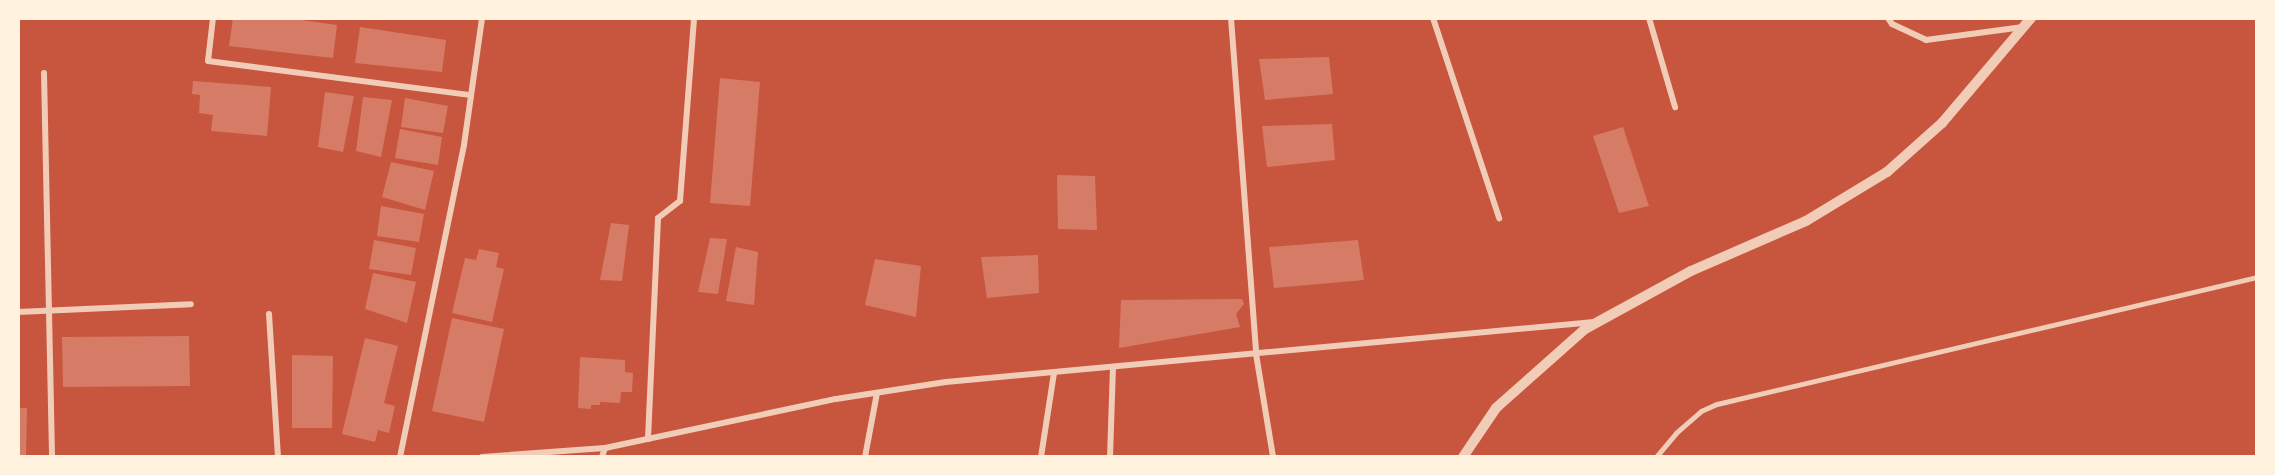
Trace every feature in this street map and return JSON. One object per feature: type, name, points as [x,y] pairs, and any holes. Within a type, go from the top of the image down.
[{"type":"street","points":[[213,18],[208,61],[471,95]]},
{"type":"street","points":[[400,457],[471,95],[482,18]]},
{"type":"street","points":[[648,439],[657,218],[680,201],[694,18]]},
{"type":"street","points":[[1231,18],[1256,354],[1274,457]]},
{"type":"street","points":[[1433,18],[1498,218]]},
{"type":"street","points":[[1649,18],[1675,107]]},
{"type":"street","points":[[1888,18],[1892,24],[1926,40],[2024,27]]},
{"type":"street","points":[[1463,457],[1496,408],[1584,328],[1691,271],[1806,221],[1887,172],[1942,123],[2031,18]]},
{"type":"street","points":[[44,74],[51,311],[52,457]]},
{"type":"street","points":[[18,312],[122,304],[191,304]]},
{"type":"street","points":[[269,314],[278,457]]},
{"type":"street","points":[[482,457],[605,448],[877,393],[1054,373],[1598,321]]},
{"type":"street","points":[[1110,457],[1113,368]]},
{"type":"street","points":[[1041,457],[1054,373]]},
{"type":"street","points":[[865,457],[877,393]]},
{"type":"street","points":[[602,457],[605,448]]},
{"type":"lane","points":[[1656,457],[1684,425],[1717,404],[2257,277]]},
{"type":"building","points":[[233,18],[287,18],[337,25],[333,58],[229,46]]},
{"type":"building","points":[[360,27],[446,40],[442,72],[355,63]]},
{"type":"building","points":[[1329,57],[1333,94],[1265,100],[1259,59]]},
{"type":"building","points":[[720,78],[760,82],[750,206],[710,203]]},
{"type":"building","points":[[193,81],[271,87],[267,136],[211,131],[213,115],[199,113],[200,95],[192,94]]},
{"type":"building","points":[[325,92],[354,96],[343,152],[318,147]]},
{"type":"building","points":[[363,97],[392,100],[381,157],[356,151]]},
{"type":"building","points":[[405,98],[448,106],[443,133],[401,127]]},
{"type":"building","points":[[1332,124],[1335,160],[1267,167],[1262,126]]},
{"type":"building","points":[[1623,127],[1649,206],[1619,213],[1593,136]]},
{"type":"building","points":[[400,129],[442,137],[438,165],[395,158]]},
{"type":"building","points":[[391,162],[434,171],[425,210],[382,197]]},
{"type":"building","points":[[1057,175],[1095,176],[1097,230],[1058,229]]},
{"type":"building","points":[[381,206],[424,214],[419,242],[377,236]]},
{"type":"building","points":[[611,223],[629,225],[622,281],[600,280]]},
{"type":"building","points":[[710,238],[727,239],[718,294],[698,292]]},
{"type":"building","points":[[374,240],[416,248],[411,275],[369,269]]},
{"type":"building","points":[[1358,240],[1364,280],[1274,288],[1269,247]]},
{"type":"building","points":[[736,247],[758,252],[754,305],[726,301]]},
{"type":"building","points":[[479,249],[499,253],[496,267],[504,269],[492,322],[452,313],[465,258],[476,260]]},
{"type":"building","points":[[1038,255],[1039,293],[987,298],[981,257]]},
{"type":"building","points":[[875,259],[921,266],[916,317],[865,305]]},
{"type":"building","points":[[373,273],[416,282],[407,323],[365,309]]},
{"type":"building","points":[[1242,299],[1244,304],[1236,314],[1240,327],[1119,348],[1121,300]]},
{"type":"building","points":[[452,318],[504,329],[484,422],[432,411]]},
{"type":"building","points":[[189,336],[190,386],[63,387],[62,337]]},
{"type":"building","points":[[365,338],[398,346],[384,403],[395,406],[389,433],[378,430],[375,442],[342,434]]},
{"type":"building","points":[[292,355],[333,356],[332,428],[292,428]]},
{"type":"building","points":[[580,357],[625,360],[625,372],[633,373],[632,392],[621,392],[620,403],[600,402],[600,405],[591,405],[591,409],[578,408]]},
{"type":"building","points":[[18,408],[27,408],[26,457],[18,457]]}]
